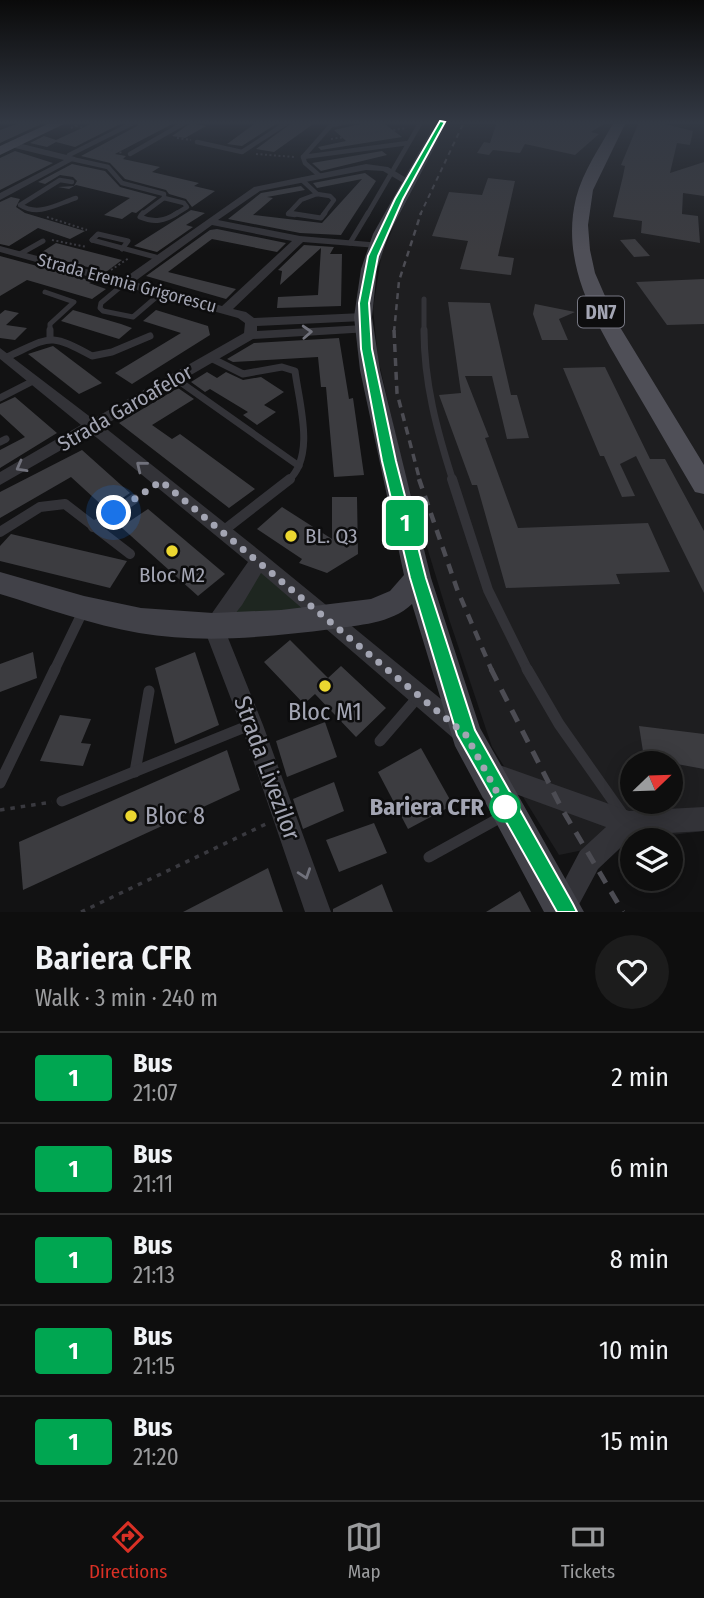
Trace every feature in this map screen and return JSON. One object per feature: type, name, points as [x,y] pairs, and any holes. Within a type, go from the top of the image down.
[{"type":"main road","name":"DN7","points":[[598,165],[583,201],[580,221],[583,264],[608,327],[704,484]]},
{"type":"street","points":[[0,197],[58,165]]},
{"type":"street","points":[[409,165],[399,177],[369,269],[364,323],[379,414],[418,578],[466,735],[564,910]]},
{"type":"street","points":[[125,284],[251,191],[376,166],[399,177]]},
{"type":"street","points":[[209,221],[300,239],[377,245]]},
{"type":"street","points":[[225,310],[300,239]]},
{"type":"street","name":"Strada Eremia Grigorescu","points":[[0,249],[242,315],[251,328],[364,323]]},
{"type":"street","name":"Strada Garoafelor","points":[[0,479],[211,358],[251,328]]},
{"type":"street","points":[[3,355],[223,531],[466,735]]},
{"type":"street","points":[[213,626],[235,599],[259,561]]},
{"type":"street","points":[[0,583],[84,608],[141,621],[213,626],[327,618],[374,611],[400,599],[418,578]]},
{"type":"street","name":"Strada Livezilor","points":[[213,626],[252,724],[318,912]]},
{"type":"street","points":[[485,772],[629,822],[704,819]]},
{"type":"street","points":[[564,910],[589,860],[629,822]]},
{"type":"lane","points":[[99,165],[108,167],[122,183],[164,194],[164,198]]},
{"type":"lane","points":[[307,165],[320,176]]},
{"type":"lane","points":[[350,243],[399,177],[402,165]]},
{"type":"lane","points":[[72,182],[60,180],[20,205],[28,210],[41,211],[76,198]]},
{"type":"lane","points":[[302,180],[317,194],[334,198],[321,218],[288,214],[301,200],[317,194]]},
{"type":"lane","points":[[21,187],[40,191]]},
{"type":"lane","points":[[164,198],[184,203],[187,207],[164,221],[140,217],[164,198]]},
{"type":"lane","points":[[98,234],[92,240],[159,258]]},
{"type":"lane","points":[[20,254],[43,241]]},
{"type":"lane","points":[[125,284],[101,303],[100,308],[103,311],[133,317],[161,293]]},
{"type":"lane","points":[[45,292],[74,302],[50,324],[50,339]]},
{"type":"lane","points":[[424,299],[424,368],[435,418],[488,590],[519,656],[559,724],[629,822]]},
{"type":"lane","points":[[3,355],[50,339],[61,339],[92,356],[111,352],[150,336]]},
{"type":"lane","points":[[211,358],[244,374],[269,368],[295,371],[303,435],[303,452],[294,476],[223,531]]},
{"type":"lane","points":[[176,379],[299,466]]},
{"type":"lane","points":[[0,398],[35,380]]},
{"type":"lane","points":[[93,527],[134,499]]},
{"type":"lane","points":[[0,532],[42,507],[58,502],[65,504],[130,554]]},
{"type":"lane","points":[[0,783],[84,608]]},
{"type":"lane","points":[[135,772],[149,691]]},
{"type":"lane","points":[[380,741],[420,695]]},
{"type":"lane","points":[[62,802],[252,724]]},
{"type":"lane","points":[[429,857],[509,813]]},
{"type":"path","points":[[41,211],[42,215],[98,234]]},
{"type":"path","points":[[43,241],[52,240],[88,247]]},
{"type":"path","points":[[101,277],[138,253]]},
{"type":"path","points":[[0,810],[62,802]]},
{"type":"path","points":[[81,912],[285,815]]},
{"type":"shaded area","points":[[426,165],[704,165],[704,831],[683,834],[683,828],[620,828],[620,842],[559,855],[492,747],[404,472],[378,358],[373,309],[381,257],[394,225]]},
{"type":"shaded area","points":[[259,560],[327,618],[213,626]]},
{"type":"building","points":[[0,165],[50,165],[0,190]]},
{"type":"building","points":[[75,165],[105,171],[120,187],[157,197],[136,213],[132,212],[122,219],[104,215],[130,198],[76,185],[69,189],[58,187],[74,186],[77,181],[73,177],[60,175],[45,184],[38,182]]},
{"type":"building","points":[[111,165],[160,167],[152,172],[199,183],[194,186],[215,191],[192,207],[186,199],[169,194],[166,190],[125,179]]},
{"type":"building","points":[[314,165],[348,165],[321,171]]},
{"type":"building","points":[[621,165],[672,165],[670,173],[704,165],[704,196],[683,193],[682,214],[698,216],[700,243],[641,233],[642,221],[613,217],[625,166]]},
{"type":"building","points":[[365,173],[376,181],[341,235],[300,233],[228,219],[261,193],[301,186],[305,190],[267,197],[273,198],[253,215],[322,223],[362,179],[317,188],[313,183]]},
{"type":"building","points":[[488,178],[515,181],[498,256],[514,258],[511,275],[460,269],[468,241],[432,236],[449,192],[482,195]]},
{"type":"building","points":[[11,197],[20,199],[16,207],[25,213],[85,231],[70,239],[38,228],[9,246],[0,244],[0,202]]},
{"type":"building","points":[[191,210],[205,213],[186,225],[193,227],[157,252],[134,246]]},
{"type":"building","points":[[217,229],[286,243],[277,252],[212,239],[168,272],[236,289],[226,299],[146,276],[210,230]]},
{"type":"building","points":[[635,239],[650,256],[634,257],[620,240]]},
{"type":"building","points":[[56,243],[122,260],[106,272],[39,254]]},
{"type":"building","points":[[304,245],[334,247],[330,254],[342,254],[341,306],[277,308],[278,297],[318,295],[321,248],[280,285],[282,271],[278,270]]},
{"type":"building","points":[[0,256],[93,281],[89,283],[106,289],[92,299],[27,280],[0,296]]},
{"type":"building","points":[[704,279],[704,324],[667,325],[636,282]]},
{"type":"building","points":[[448,302],[490,303],[511,395],[517,395],[529,438],[507,439],[492,376],[465,376],[489,437],[485,438],[518,528],[648,523],[670,572],[616,574],[620,584],[506,588],[477,485],[472,485],[439,395],[461,393]]},
{"type":"building","points":[[535,304],[575,312],[559,319],[568,340],[542,340],[533,314]]},
{"type":"building","points":[[5,310],[19,313],[6,325],[27,328],[15,340],[0,338],[0,314]]},
{"type":"building","points":[[73,310],[132,328],[119,339],[61,321]]},
{"type":"building","points":[[156,310],[208,326],[210,335],[132,384],[115,373],[181,333],[143,321]]},
{"type":"building","points":[[339,338],[349,399],[353,398],[364,475],[334,477],[326,387],[321,387],[318,357],[233,362],[227,359],[254,343]]},
{"type":"building","points":[[53,346],[102,383],[79,394],[28,354]]},
{"type":"building","points":[[605,367],[650,459],[665,459],[704,531],[704,593],[636,456],[620,464],[635,496],[622,497],[604,456],[600,456],[563,368]]},
{"type":"building","points":[[207,372],[217,378],[226,372],[243,380],[261,377],[284,392],[264,405],[276,412],[257,425],[243,415],[248,412],[210,389],[205,392],[191,382]]},
{"type":"building","points":[[178,388],[194,399],[152,425],[172,439],[180,434],[255,489],[229,508],[119,423]]},
{"type":"building","points":[[15,397],[57,433],[0,468],[0,450],[25,437],[0,414],[0,404]]},
{"type":"building","points":[[82,450],[130,493],[106,509],[71,477],[0,518],[0,492]]},
{"type":"building","name":"BL. Q3","points":[[332,497],[357,497],[358,554],[327,573],[299,563],[302,559],[257,529],[282,507],[332,539]]},
{"type":"building","name":"Bloc M2","points":[[148,509],[225,574],[198,596],[121,527]]},
{"type":"building","points":[[11,534],[127,561],[110,588],[0,561],[0,546]]},
{"type":"building","name":"Bloc M1","points":[[290,640],[328,678],[341,666],[386,708],[356,737],[315,694],[304,704],[264,662]]},
{"type":"building","points":[[33,652],[37,678],[0,692],[0,664]]},
{"type":"building","points":[[195,652],[219,725],[175,744],[155,668]]},
{"type":"building","points":[[60,715],[91,719],[81,743],[91,744],[83,766],[40,761]]},
{"type":"building","points":[[325,722],[337,757],[287,777],[276,741]]},
{"type":"building","points":[[639,726],[704,734],[704,769],[683,765],[683,751],[643,751]]},
{"type":"building","points":[[421,748],[453,805],[408,829],[378,772]]},
{"type":"building","name":"Bloc 8","points":[[227,750],[240,790],[23,890],[19,842]]},
{"type":"building","points":[[334,782],[344,811],[303,829],[293,799]]},
{"type":"building","points":[[374,823],[387,853],[339,872],[326,840]]},
{"type":"building","points":[[268,868],[283,912],[183,912]]},
{"type":"building","points":[[382,884],[393,912],[333,912],[333,909]]},
{"type":"building","points":[[520,891],[531,912],[486,912]]},
{"type":"railway","points":[[420,215],[444,165]]},
{"type":"railway","points":[[394,331],[399,281],[421,213]]},
{"type":"railway","points":[[394,331],[397,393],[420,481]]},
{"type":"railway","points":[[419,479],[457,589],[492,671]]},
{"type":"railway","points":[[492,671],[562,809],[623,912]]},
{"type":"bus line","name":"1","points":[[418,165],[381,234],[369,269],[363,317],[373,386],[418,578],[466,735],[565,912]]},
{"type":"place","name":"BL. Q3","points":[[291,536]]},
{"type":"place","name":"Bloc M2","points":[[172,551]]},
{"type":"place","name":"Bloc M1","points":[[325,686]]},
{"type":"place","name":"Bariera CFR","points":[[505,807]]},
{"type":"place","name":"Bloc 8","points":[[131,816]]},
{"type":"route","points":[[114,513],[161,481],[466,735],[506,809],[505,807]]}]
